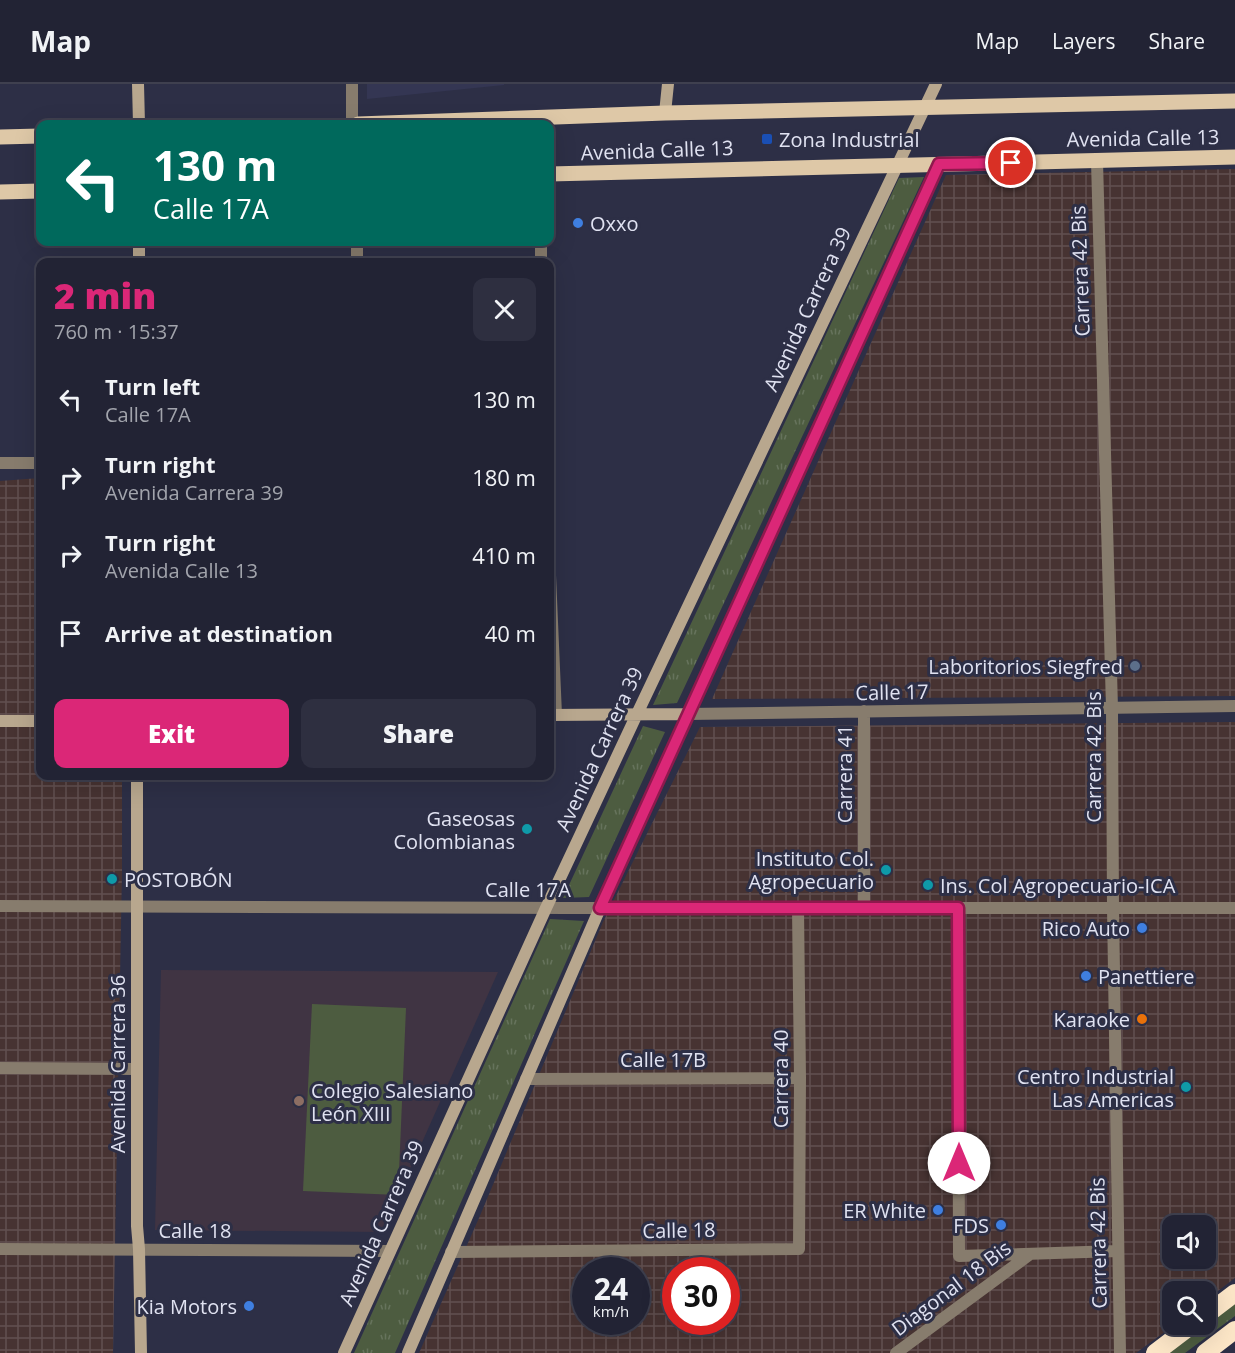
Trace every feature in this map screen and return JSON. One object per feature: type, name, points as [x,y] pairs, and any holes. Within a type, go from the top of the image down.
[{"type":"highway","points":[[1216,1307],[1235,1293]]},
{"type":"highway","points":[[1205,1353],[1235,1330]]},
{"type":"highway","points":[[1155,1353],[1179,1335]]},
{"type":"main road","name":"Avenida Calle 13","points":[[470,120],[665,113],[1235,101]]},
{"type":"main road","points":[[0,137],[36,136]]},
{"type":"main road","name":"Avenida Calle 13","points":[[554,174],[1235,157]]},
{"type":"main road","points":[[0,192],[36,191]]},
{"type":"street","points":[[138,84],[139,120]]},
{"type":"street","points":[[352,84],[352,120]]},
{"type":"street","points":[[665,113],[668,84]]},
{"type":"street","name":"Avenida Carrera 39","points":[[344,1353],[546,908],[936,84]]},
{"type":"street","name":"Carrera 42 Bis","points":[[1097,161],[1112,708],[1120,1353]]},
{"type":"street","points":[[408,1353],[600,908],[939,164]]},
{"type":"street","points":[[0,463],[36,462]]},
{"type":"street","name":"Calle 17","points":[[554,715],[1235,706]]},
{"type":"street","name":"Carrera 41","points":[[864,711],[864,908]]},
{"type":"street","points":[[0,721],[36,721]]},
{"type":"street","name":"Avenida Carrera 36","points":[[137,780],[137,1226],[141,1353]]},
{"type":"street","name":"Calle 17A","points":[[0,906],[1235,908]]},
{"type":"street","name":"Carrera 40","points":[[798,908],[799,1249]]},
{"type":"street","points":[[958,908],[959,1256],[1117,1251]]},
{"type":"street","points":[[0,1068],[136,1069]]},
{"type":"street","name":"Calle 17B","points":[[526,1079],[800,1078]]},
{"type":"street","name":"Calle 18","points":[[0,1249],[390,1251]]},
{"type":"street","name":"Calle 18","points":[[451,1252],[799,1249]]},
{"type":"street","name":"Diagonal 18 Bis","points":[[896,1353],[1029,1254]]},
{"type":"shaded area","points":[[367,84],[504,84],[504,85],[367,99]]},
{"type":"shaded area","points":[[1235,169],[1235,696],[712,699],[946,175]]},
{"type":"shaded area","points":[[36,478],[36,780],[122,780],[113,1353],[0,1353],[0,481]]},
{"type":"shaded area","points":[[1235,722],[1235,1278],[1216,1292],[1216,1281],[1162,1281],[1162,1334],[1136,1353],[419,1353],[479,1218],[603,922],[700,727]]},
{"type":"shaded area","name":"Colegio Salesiano León XIII","points":[[161,970],[498,972],[382,1232],[155,1230]]},
{"type":"green space","points":[[924,177],[677,703],[653,705],[899,178]]},
{"type":"green space","points":[[643,726],[665,732],[589,897],[563,898]]},
{"type":"green space","points":[[550,919],[584,921],[395,1353],[354,1353]]},
{"type":"green space","points":[[312,1004],[406,1008],[398,1195],[303,1191]]},
{"type":"green space","points":[[1235,1301],[1235,1316],[1216,1330],[1216,1315]]},
{"type":"green space","points":[[1189,1335],[1209,1335],[1185,1353],[1165,1353]]},
{"type":"place","name":"Zona Industrial","points":[[767,139]]},
{"type":"place","name":"Oxxo","points":[[578,223]]},
{"type":"place","name":"Laboritorios Siegfred","points":[[1135,666]]},
{"type":"place","name":"Gaseosas Colombianas","points":[[527,829]]},
{"type":"place","name":"Instituto Col. Agropecuario","points":[[886,870]]},
{"type":"place","name":"POSTOBÓN","points":[[112,879]]},
{"type":"place","name":"Ins. Col Agropecuario-ICA","points":[[928,885]]},
{"type":"place","name":"Rico Auto","points":[[1142,928]]},
{"type":"place","name":"Panettiere","points":[[1086,976]]},
{"type":"place","name":"Karaoke","points":[[1142,1019]]},
{"type":"place","name":"Centro Industrial Las Americas","points":[[1186,1087]]},
{"type":"place","name":"Colegio Salesiano León XIII","points":[[299,1101]]},
{"type":"place","name":"ER White","points":[[938,1210]]},
{"type":"place","name":"FDS","points":[[1001,1225]]},
{"type":"place","name":"Kia Motors","points":[[249,1306]]},
{"type":"route","points":[[959,1163],[958,908],[600,908],[939,164],[1011,163]]}]
